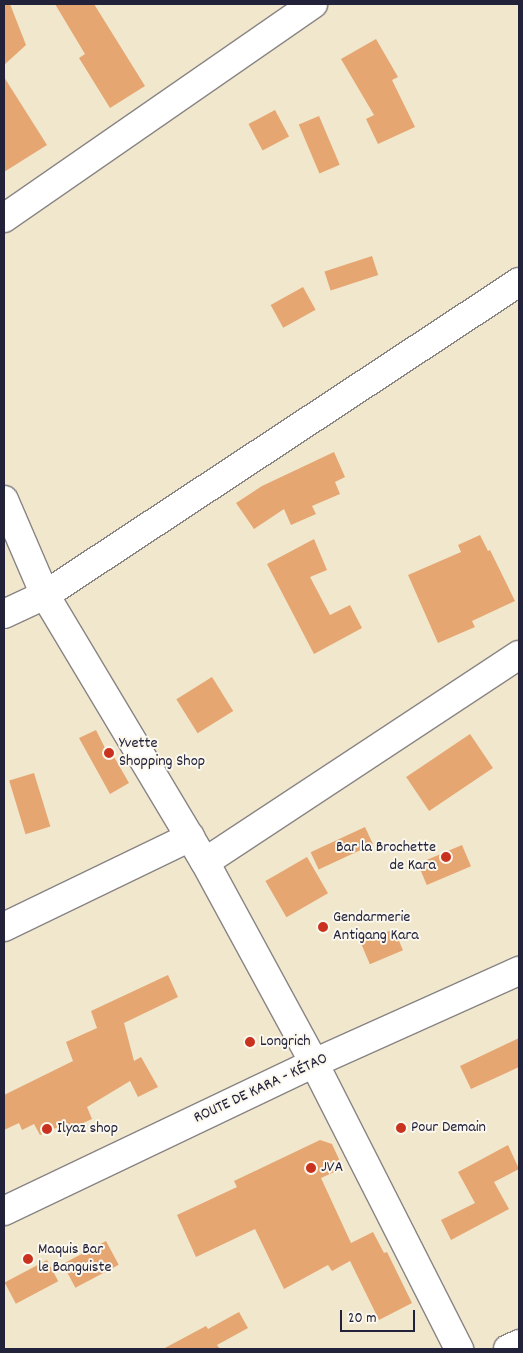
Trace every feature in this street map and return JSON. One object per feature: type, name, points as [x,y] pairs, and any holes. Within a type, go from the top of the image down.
[{"type":"street","points":[[4,218],[313,4]]},
{"type":"street","points":[[4,614],[45,595],[519,282]]},
{"type":"street","points":[[4,500],[45,595],[204,862],[314,1063],[459,1349]]},
{"type":"street","points":[[204,862],[519,654]]},
{"type":"street","points":[[4,927],[190,837]]},
{"type":"street","name":"ROUTE DE KARA - KÉTAO","points":[[4,1211],[314,1063],[519,970]]},
{"type":"street","points":[[508,1349],[519,1344]]},
{"type":"building","points":[[4,4],[10,4],[26,45],[4,65]]},
{"type":"building","points":[[55,4],[94,4],[145,86],[110,108],[79,58],[85,54]]},
{"type":"building","points":[[376,39],[398,77],[392,80],[415,127],[378,144],[366,119],[374,115],[341,59]]},
{"type":"building","points":[[4,77],[47,145],[4,172]]},
{"type":"building","points":[[275,110],[289,136],[263,151],[249,124]]},
{"type":"building","points":[[319,116],[340,165],[319,173],[299,125]]},
{"type":"building","points":[[372,256],[378,275],[331,290],[324,271]]},
{"type":"building","points":[[303,287],[316,310],[283,328],[271,305]]},
{"type":"building","points":[[334,452],[345,477],[335,482],[340,494],[312,506],[316,514],[291,525],[284,509],[254,529],[236,503],[262,486]]},
{"type":"building","points":[[480,535],[488,551],[490,550],[515,601],[472,621],[475,627],[438,643],[408,575],[461,552],[458,545]]},
{"type":"building","points":[[314,539],[327,570],[310,577],[330,615],[350,605],[362,628],[314,654],[267,564]]},
{"type":"building","points":[[212,677],[233,711],[198,733],[176,699]]},
{"type":"building","points":[[96,730],[106,750],[109,748],[129,783],[110,794],[79,738]]},
{"type":"building","points":[[470,734],[493,768],[429,811],[406,777]]},
{"type":"building","points":[[34,773],[50,827],[26,834],[9,781]]},
{"type":"building","points":[[365,827],[373,844],[319,870],[311,852]]},
{"type":"building","points":[[462,845],[471,866],[427,885],[418,864]]},
{"type":"building","points":[[307,857],[328,893],[286,917],[265,881]]},
{"type":"building","points":[[394,929],[403,950],[370,964],[361,943]]},
{"type":"building","points":[[168,975],[178,997],[124,1023],[134,1061],[141,1057],[158,1087],[138,1097],[130,1081],[87,1107],[92,1119],[61,1133],[58,1127],[40,1135],[34,1124],[22,1130],[19,1123],[4,1130],[4,1095],[73,1061],[66,1042],[97,1028],[91,1011]]},
{"type":"building","points":[[519,1038],[519,1067],[471,1089],[460,1066]]},
{"type":"building","points":[[320,1140],[332,1144],[343,1168],[321,1178],[351,1243],[373,1232],[384,1253],[387,1252],[412,1303],[379,1320],[350,1261],[332,1271],[328,1265],[284,1289],[255,1229],[196,1257],[177,1215],[237,1187],[234,1181]]},
{"type":"building","points":[[508,1145],[519,1169],[494,1182],[509,1209],[451,1240],[441,1220],[475,1203],[458,1172]]},
{"type":"building","points":[[106,1241],[119,1265],[75,1288],[63,1264]]},
{"type":"building","points":[[47,1260],[58,1281],[16,1304],[5,1283]]},
{"type":"building","points":[[239,1312],[248,1328],[217,1345],[220,1349],[163,1349],[206,1326],[208,1329]]},
{"type":"place","name":"Yvette Shopping Shop","points":[[109,753]]},
{"type":"place","name":"Bar la Brochette de Kara","points":[[446,857]]},
{"type":"place","name":"Gendarmerie Antigang Kara","points":[[323,927]]},
{"type":"place","name":"Longrich","points":[[250,1042]]},
{"type":"place","name":"Pour Demain","points":[[401,1128]]},
{"type":"place","name":"Ilyaz shop","points":[[47,1129]]},
{"type":"place","name":"JVA","points":[[311,1168]]},
{"type":"place","name":"Maquis Bar le Banguiste","points":[[28,1259]]}]
